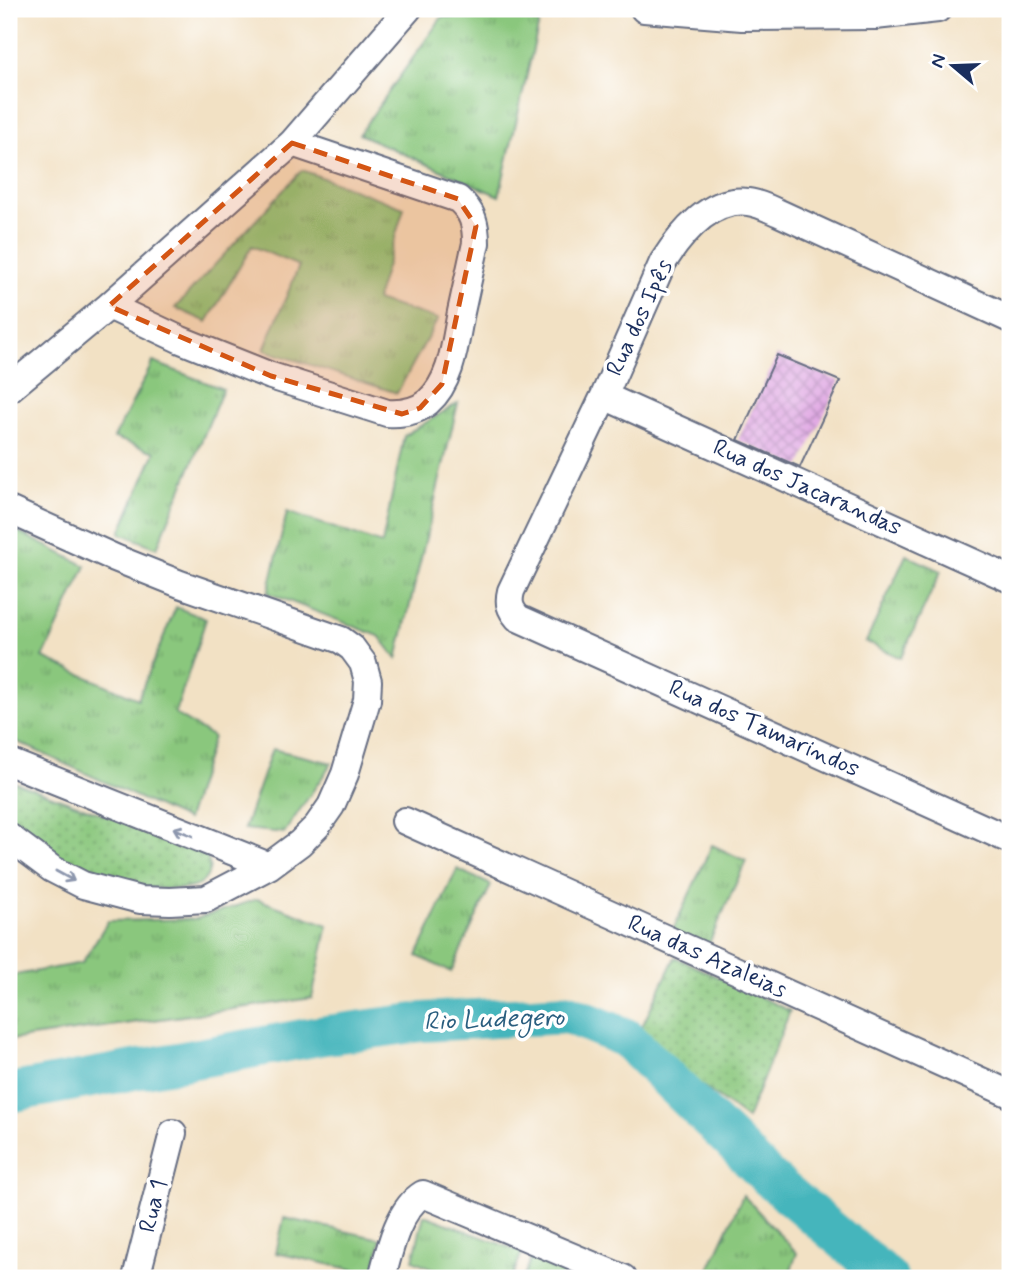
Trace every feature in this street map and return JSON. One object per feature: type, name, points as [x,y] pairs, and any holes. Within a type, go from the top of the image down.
[{"type":"street","points":[[9,389],[109,306],[292,143],[408,9]]},
{"type":"street","points":[[644,9],[742,17],[875,16],[938,9]]},
{"type":"street","points":[[109,306],[181,340],[271,376],[387,413],[402,414],[420,408],[430,400],[442,384],[450,363],[476,243],[476,226],[471,214],[458,199],[292,143]]},
{"type":"street","name":"Rua dos Ipês","points":[[518,618],[510,609],[510,591],[604,396],[663,262],[676,242],[693,224],[713,210],[733,202],[749,202],[779,213],[1010,319]]},
{"type":"street","name":"Rua dos Jacarandas","points":[[604,396],[1010,579]]},
{"type":"street","points":[[9,510],[180,584],[341,640],[352,648],[363,663],[368,681],[367,700],[345,774],[331,806],[317,826],[300,843],[269,866],[206,899],[140,900],[83,886],[51,869],[9,838]]},
{"type":"street","name":"Rua dos Tamarindos","points":[[518,618],[1010,840]]},
{"type":"street","points":[[9,762],[269,866]]},
{"type":"street","name":"Rua das Azaleias","points":[[405,821],[1010,1094]]},
{"type":"street","points":[[206,899],[222,878],[224,869],[224,858],[216,845]]},
{"type":"street","name":"Rua 1","points":[[136,1278],[173,1133]]},
{"type":"street","points":[[382,1278],[404,1213],[414,1199],[423,1194],[623,1278]]},
{"type":"highlighted area","points":[[292,143],[458,199],[476,226],[442,384],[420,408],[402,414],[271,376],[109,306]]},
{"type":"green space","points":[[541,14],[499,196],[359,134],[442,17]]},
{"type":"green space","points":[[302,170],[404,208],[376,300],[438,319],[397,393],[264,350],[299,266],[252,246],[207,322],[175,308]]},
{"type":"green space","points":[[153,362],[223,389],[157,548],[120,533],[155,452],[114,438]]},
{"type":"green space","points":[[458,403],[397,659],[379,636],[268,593],[287,512],[382,544],[404,436]]},
{"type":"green space","points":[[9,527],[86,566],[43,658],[138,699],[176,607],[206,619],[175,714],[213,737],[187,820],[9,738]]},
{"type":"green space","points":[[906,555],[941,571],[901,658],[866,642]]},
{"type":"green space","points":[[272,749],[332,763],[284,833],[244,829]]},
{"type":"green space","points":[[9,780],[201,850],[209,864],[207,876],[200,884],[190,888],[153,888],[107,880],[62,863],[9,827]]},
{"type":"green space","points":[[712,845],[746,861],[707,948],[672,932]]},
{"type":"green space","points":[[457,869],[491,885],[451,972],[417,956]]},
{"type":"green space","points":[[257,899],[328,925],[312,998],[9,1040],[9,976],[82,963],[108,921],[196,919]]},
{"type":"green space","points":[[675,957],[790,1011],[747,1119],[637,1037]]},
{"type":"green space","points":[[743,1195],[797,1253],[788,1278],[705,1278]]},
{"type":"green space","points":[[424,1215],[522,1252],[512,1278],[454,1278],[413,1260]]},
{"type":"green space","points":[[284,1218],[381,1239],[374,1274],[276,1253]]},
{"type":"green space","points":[[533,1254],[566,1269],[562,1278],[523,1278]]},
{"type":"building","points":[[777,355],[840,381],[800,467],[738,440]]},
{"type":"waterway","name":"Rio Ludegero","points":[[9,1093],[319,1036],[422,1022],[568,1014],[626,1038],[768,1177],[888,1278]]}]
